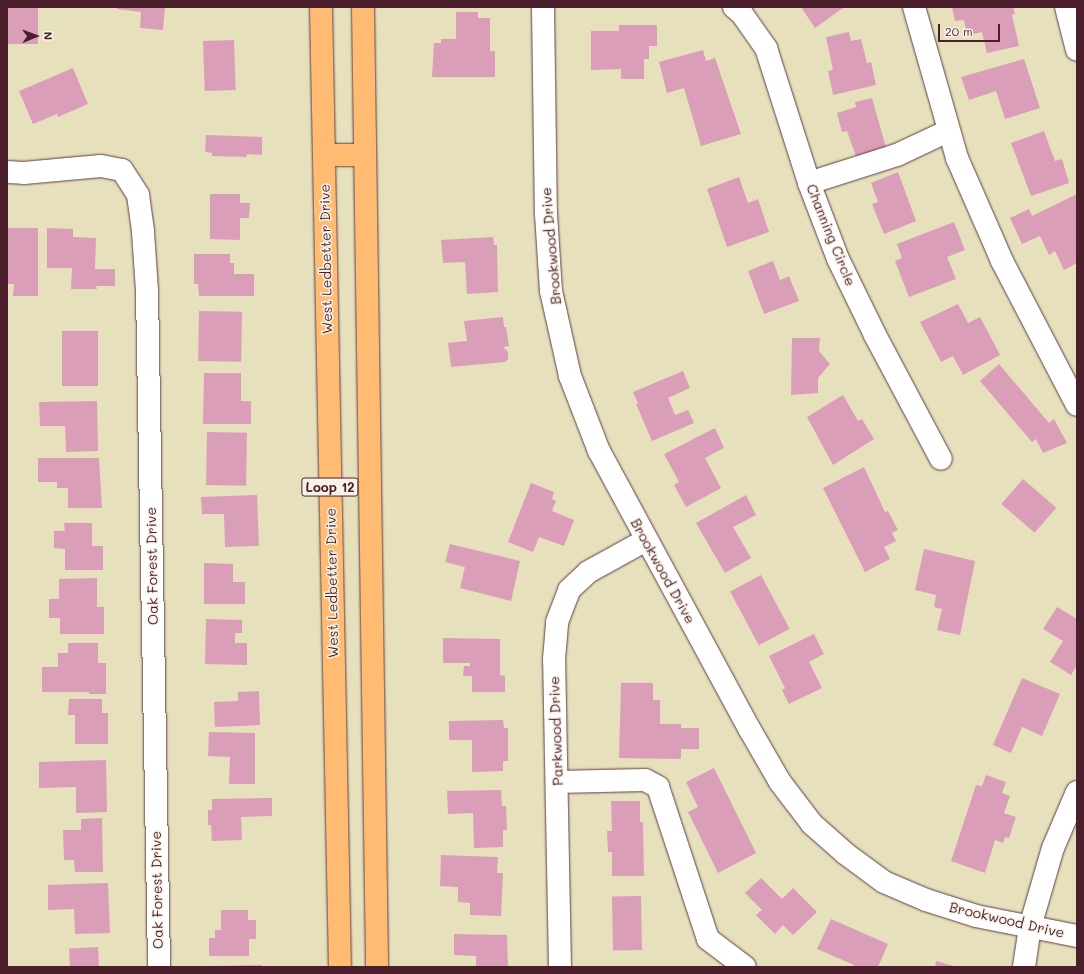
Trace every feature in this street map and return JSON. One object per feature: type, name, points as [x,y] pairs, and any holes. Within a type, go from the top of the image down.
[{"type":"main road","name":"West Ledbetter Drive","points":[[321,7],[340,967]]},
{"type":"main road","name":"Loop 12","points":[[363,7],[377,967]]},
{"type":"main road","points":[[324,155],[365,155]]},
{"type":"street","name":"Brookwood Drive","points":[[543,7],[546,214],[551,292],[570,376],[596,444],[646,540],[776,775],[812,824],[846,854],[884,882],[926,900],[976,916],[1077,936]]},
{"type":"street","name":"Channing Circle","points":[[734,7],[742,14],[766,48],[809,183],[838,259],[875,335],[941,459]]},
{"type":"street","points":[[914,7],[957,158],[1002,260],[1077,405]]},
{"type":"street","points":[[1066,7],[1077,50]]},
{"type":"street","points":[[809,183],[897,155],[948,130]]},
{"type":"street","name":"Oak Forest Drive","points":[[7,172],[24,173],[100,166],[122,170],[138,195],[143,232],[147,291],[159,967]]},
{"type":"street","name":"Parkwood Drive","points":[[560,967],[554,659],[557,622],[569,590],[588,572],[646,540]]},
{"type":"street","points":[[557,782],[645,780],[658,787],[708,939],[745,967]]},
{"type":"street","points":[[1024,967],[1030,927],[1053,848],[1077,792]]},
{"type":"building","points":[[8,7],[38,7],[38,44],[8,44]]},
{"type":"building","points":[[117,7],[165,7],[163,30],[140,28],[141,12],[117,9]]},
{"type":"building","points":[[801,7],[843,7],[843,8],[815,28]]},
{"type":"building","points":[[952,7],[1013,7],[1015,14],[1012,15],[1019,46],[987,53],[982,32],[967,35],[964,20],[955,21]]},
{"type":"building","points":[[456,12],[478,12],[478,18],[490,18],[490,51],[495,51],[495,77],[432,77],[434,43],[441,43],[441,39],[456,39]]},
{"type":"building","points":[[619,25],[657,25],[657,46],[649,46],[649,59],[644,59],[644,79],[621,79],[621,69],[591,70],[591,31],[619,31]]},
{"type":"building","points":[[849,32],[851,41],[861,39],[867,63],[871,62],[876,85],[833,95],[828,71],[833,70],[826,37]]},
{"type":"building","points":[[234,40],[236,90],[205,91],[203,41]]},
{"type":"building","points":[[703,50],[706,61],[715,58],[741,134],[701,146],[684,88],[667,93],[659,62]]},
{"type":"building","points":[[1024,59],[1040,108],[1005,119],[996,91],[969,100],[961,77]]},
{"type":"building","points":[[73,68],[88,104],[58,117],[57,114],[33,124],[19,91]]},
{"type":"building","points":[[872,98],[889,158],[858,162],[847,131],[842,132],[837,113],[856,107],[855,102]]},
{"type":"building","points":[[1044,131],[1055,161],[1062,159],[1069,183],[1031,196],[1011,143]]},
{"type":"building","points":[[206,135],[262,137],[262,155],[247,154],[246,157],[212,156],[212,153],[205,152]]},
{"type":"building","points":[[898,172],[916,221],[884,234],[872,204],[878,202],[871,183]]},
{"type":"building","points":[[739,177],[748,203],[758,199],[769,232],[727,247],[707,189]]},
{"type":"building","points":[[210,194],[240,194],[240,203],[250,203],[249,218],[240,218],[240,240],[210,239]]},
{"type":"building","points":[[1077,194],[1077,263],[1064,270],[1055,251],[1049,255],[1040,236],[1022,244],[1010,218],[1029,209],[1032,216]]},
{"type":"building","points":[[954,222],[965,250],[947,257],[956,279],[909,297],[895,261],[902,258],[897,244]]},
{"type":"building","points":[[7,228],[38,228],[38,296],[13,296],[14,284],[7,284]]},
{"type":"building","points":[[47,228],[73,229],[73,237],[96,238],[95,269],[115,269],[115,286],[96,286],[97,289],[71,289],[72,268],[47,268]]},
{"type":"building","points":[[493,237],[494,245],[497,245],[498,292],[467,294],[465,262],[443,263],[441,240]]},
{"type":"building","points":[[194,254],[230,254],[230,263],[234,263],[234,274],[254,274],[254,296],[199,296],[198,284],[194,284]]},
{"type":"building","points":[[773,261],[780,280],[789,276],[799,301],[764,314],[748,271]]},
{"type":"building","points":[[958,304],[968,323],[980,317],[1000,355],[963,375],[953,356],[941,362],[920,322]]},
{"type":"building","points":[[199,311],[242,312],[241,362],[198,361]]},
{"type":"building","points":[[503,317],[509,346],[503,347],[508,352],[508,359],[505,362],[451,367],[448,343],[467,341],[464,321]]},
{"type":"building","points":[[62,331],[98,331],[98,386],[62,386]]},
{"type":"building","points":[[792,338],[820,338],[819,351],[830,364],[818,378],[818,393],[791,395]]},
{"type":"building","points":[[999,364],[1049,423],[1054,419],[1067,443],[1043,453],[1036,439],[1032,442],[980,381]]},
{"type":"building","points":[[683,371],[690,388],[668,398],[675,415],[688,410],[694,423],[652,441],[636,404],[638,403],[633,392]]},
{"type":"building","points":[[204,373],[241,373],[241,401],[251,401],[251,424],[203,424]]},
{"type":"building","points":[[843,395],[858,421],[862,419],[874,439],[833,465],[807,417]]},
{"type":"building","points":[[97,401],[98,451],[66,452],[65,426],[40,426],[39,402]]},
{"type":"building","points":[[715,428],[724,448],[705,458],[721,488],[686,507],[674,485],[679,482],[664,454]]},
{"type":"building","points":[[207,432],[247,433],[246,486],[206,485]]},
{"type":"building","points":[[38,458],[99,458],[102,508],[68,508],[68,488],[57,488],[57,482],[38,482]]},
{"type":"building","points":[[864,467],[885,512],[888,511],[898,530],[892,533],[896,541],[884,547],[890,559],[865,572],[823,488]]},
{"type":"building","points":[[1023,479],[1056,508],[1035,533],[1001,504]]},
{"type":"building","points":[[531,483],[554,492],[552,499],[556,501],[552,511],[574,520],[564,546],[539,537],[533,552],[508,542]]},
{"type":"building","points":[[257,495],[259,546],[225,547],[224,514],[202,514],[201,497]]},
{"type":"building","points":[[746,495],[756,515],[733,527],[751,558],[725,573],[696,523]]},
{"type":"building","points":[[64,523],[92,523],[92,546],[103,546],[103,570],[65,570],[65,549],[54,548],[54,531],[65,531]]},
{"type":"building","points":[[450,544],[520,561],[511,601],[460,588],[465,567],[445,562]]},
{"type":"building","points":[[924,549],[975,561],[960,635],[937,630],[942,609],[934,607],[936,595],[915,590]]},
{"type":"building","points":[[204,563],[233,564],[233,582],[245,582],[245,604],[204,604]]},
{"type":"building","points":[[761,575],[790,629],[759,645],[730,591]]},
{"type":"building","points":[[97,578],[97,607],[104,607],[104,634],[60,634],[60,618],[49,618],[49,599],[59,599],[59,579]]},
{"type":"building","points":[[1057,607],[1077,619],[1077,665],[1071,675],[1050,662],[1063,641],[1043,629]]},
{"type":"building","points":[[206,619],[242,620],[242,633],[235,633],[235,643],[247,643],[247,665],[205,664]]},
{"type":"building","points":[[814,634],[824,654],[809,662],[822,688],[789,704],[782,690],[785,688],[769,656]]},
{"type":"building","points":[[443,638],[500,639],[500,675],[505,676],[505,692],[472,692],[472,676],[463,676],[464,666],[470,666],[470,663],[443,663]]},
{"type":"building","points":[[68,643],[98,643],[98,663],[106,663],[106,694],[89,694],[89,692],[42,692],[42,667],[58,667],[58,653],[68,653]]},
{"type":"building","points":[[1022,678],[1060,694],[1042,736],[1022,727],[1011,753],[993,745]]},
{"type":"building","points":[[621,683],[653,683],[653,700],[660,700],[660,724],[681,724],[681,728],[699,728],[699,749],[681,749],[681,759],[619,758]]},
{"type":"building","points":[[259,691],[260,725],[215,727],[214,702],[238,701],[238,692]]},
{"type":"building","points":[[69,699],[102,699],[102,713],[108,713],[108,744],[75,744],[75,715],[68,715]]},
{"type":"building","points":[[503,720],[504,728],[508,728],[508,761],[503,761],[503,771],[472,772],[472,740],[449,740],[449,721]]},
{"type":"building","points":[[209,732],[255,733],[255,784],[229,784],[230,757],[208,756]]},
{"type":"building","points":[[106,760],[107,812],[76,813],[76,787],[39,788],[39,762]]},
{"type":"building","points":[[714,768],[756,853],[718,873],[688,812],[698,807],[686,782]]},
{"type":"building","points":[[986,775],[1006,782],[1002,793],[1010,796],[1004,813],[1016,817],[1009,838],[1005,837],[1003,843],[995,840],[985,873],[951,861],[976,785],[982,786]]},
{"type":"building","points":[[501,790],[502,806],[506,806],[507,830],[503,830],[503,847],[474,848],[473,813],[448,814],[447,791]]},
{"type":"building","points":[[272,798],[272,816],[241,817],[242,840],[212,841],[211,825],[208,825],[208,810],[212,810],[212,799]]},
{"type":"building","points":[[611,801],[640,801],[640,822],[643,822],[644,876],[612,876],[612,852],[608,852],[607,831],[612,831]]},
{"type":"building","points":[[102,818],[103,872],[75,872],[74,860],[64,860],[63,830],[81,830],[81,819]]},
{"type":"building","points":[[441,855],[498,857],[497,873],[503,873],[501,916],[470,915],[470,903],[458,902],[458,887],[440,886]]},
{"type":"building","points":[[761,878],[782,899],[793,888],[817,912],[793,935],[783,925],[775,934],[756,915],[762,910],[745,893]]},
{"type":"building","points":[[108,883],[110,933],[75,934],[74,909],[48,910],[48,885]]},
{"type":"building","points":[[641,896],[642,950],[613,950],[612,897]]},
{"type":"building","points":[[221,910],[248,910],[248,920],[256,920],[256,939],[249,939],[249,956],[209,956],[209,938],[215,938],[215,930],[221,930]]},
{"type":"building","points":[[831,919],[888,944],[878,967],[853,967],[854,965],[817,949]]},
{"type":"building","points":[[454,934],[507,935],[508,967],[476,967],[476,956],[454,955]]},
{"type":"building","points":[[98,947],[99,967],[70,967],[69,949]]},
{"type":"building","points":[[936,961],[957,967],[935,967]]},
{"type":"building","points":[[262,965],[262,967],[212,967],[212,966]]}]
